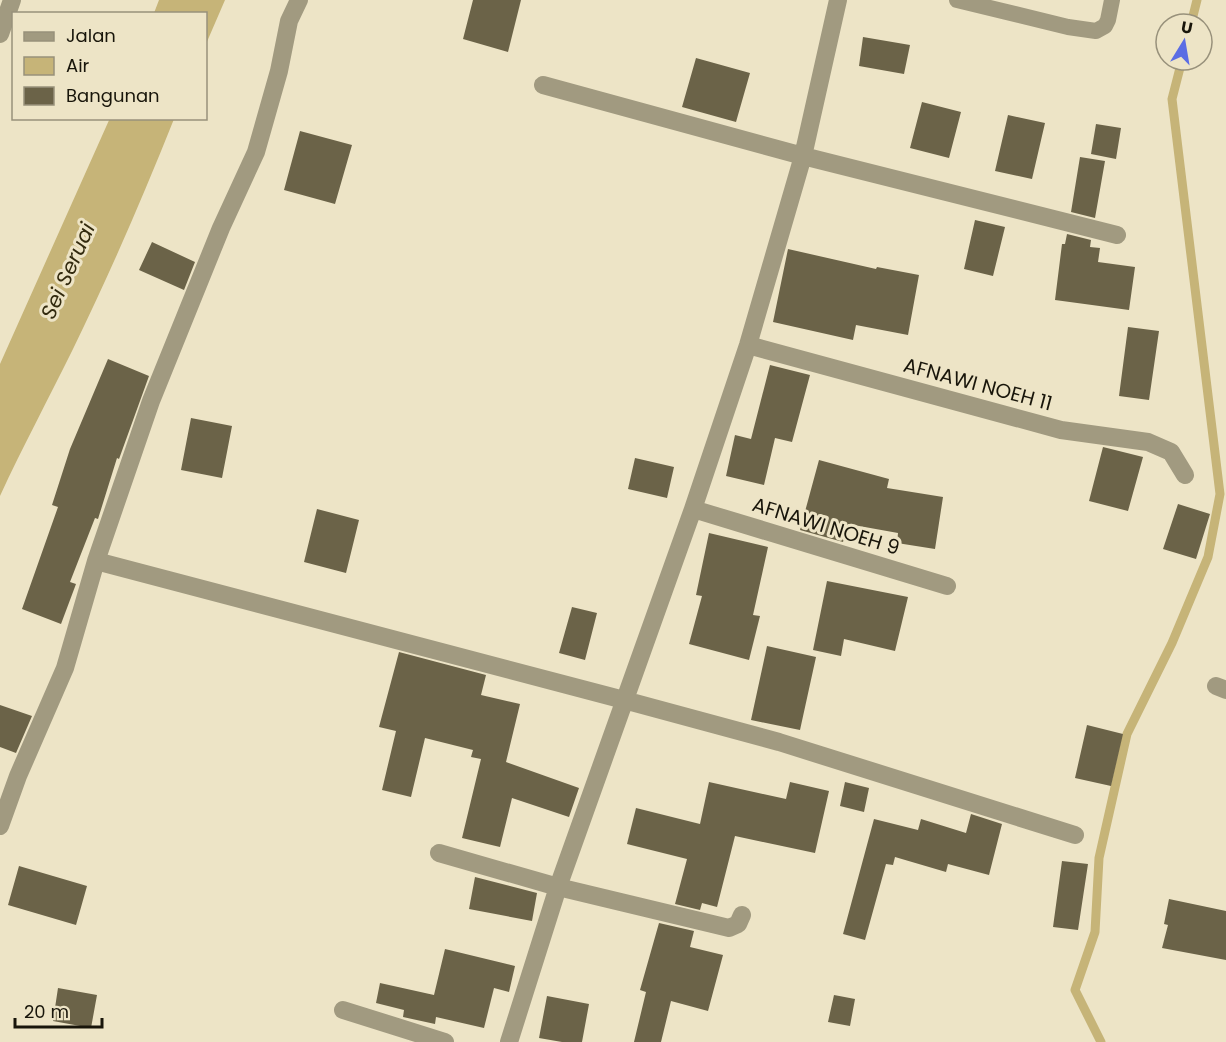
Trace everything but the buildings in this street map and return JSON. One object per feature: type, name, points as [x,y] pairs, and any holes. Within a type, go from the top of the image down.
[{"type":"street","points":[[0,33],[12,0]]},
{"type":"street","points":[[0,826],[18,776],[65,668],[96,561],[151,401],[221,228],[256,152],[279,71],[289,21],[299,0]]},
{"type":"street","points":[[509,1042],[558,887],[693,509],[748,345],[802,156],[838,0]]},
{"type":"street","points":[[543,85],[802,156],[1117,235]]},
{"type":"street","name":"AFNAWI NOEH 11","points":[[748,345],[1061,430],[1148,442],[1171,452],[1185,475]]},
{"type":"street","name":"AFNAWI NOEH 9","points":[[693,509],[947,586]]},
{"type":"street","points":[[96,561],[778,742],[1075,834]]},
{"type":"street","points":[[440,853],[558,887],[729,928],[738,924],[742,915]]},
{"type":"street","points":[[343,1010],[445,1042]]},
{"type":"lane","points":[[957,0],[1096,32],[1105,27],[1112,0]]},
{"type":"water","points":[[159,0],[225,0],[207,42],[207,12],[154,12]]},
{"type":"water","name":"Sei Seruai","points":[[109,120],[174,120],[100,292],[0,496],[0,364]]},
{"type":"waterway","points":[[1194,12],[1197,0]]},
{"type":"waterway","points":[[1101,1042],[1075,990],[1095,932],[1099,858],[1127,734],[1172,643],[1208,557],[1220,494],[1172,99],[1179,72]]}]
